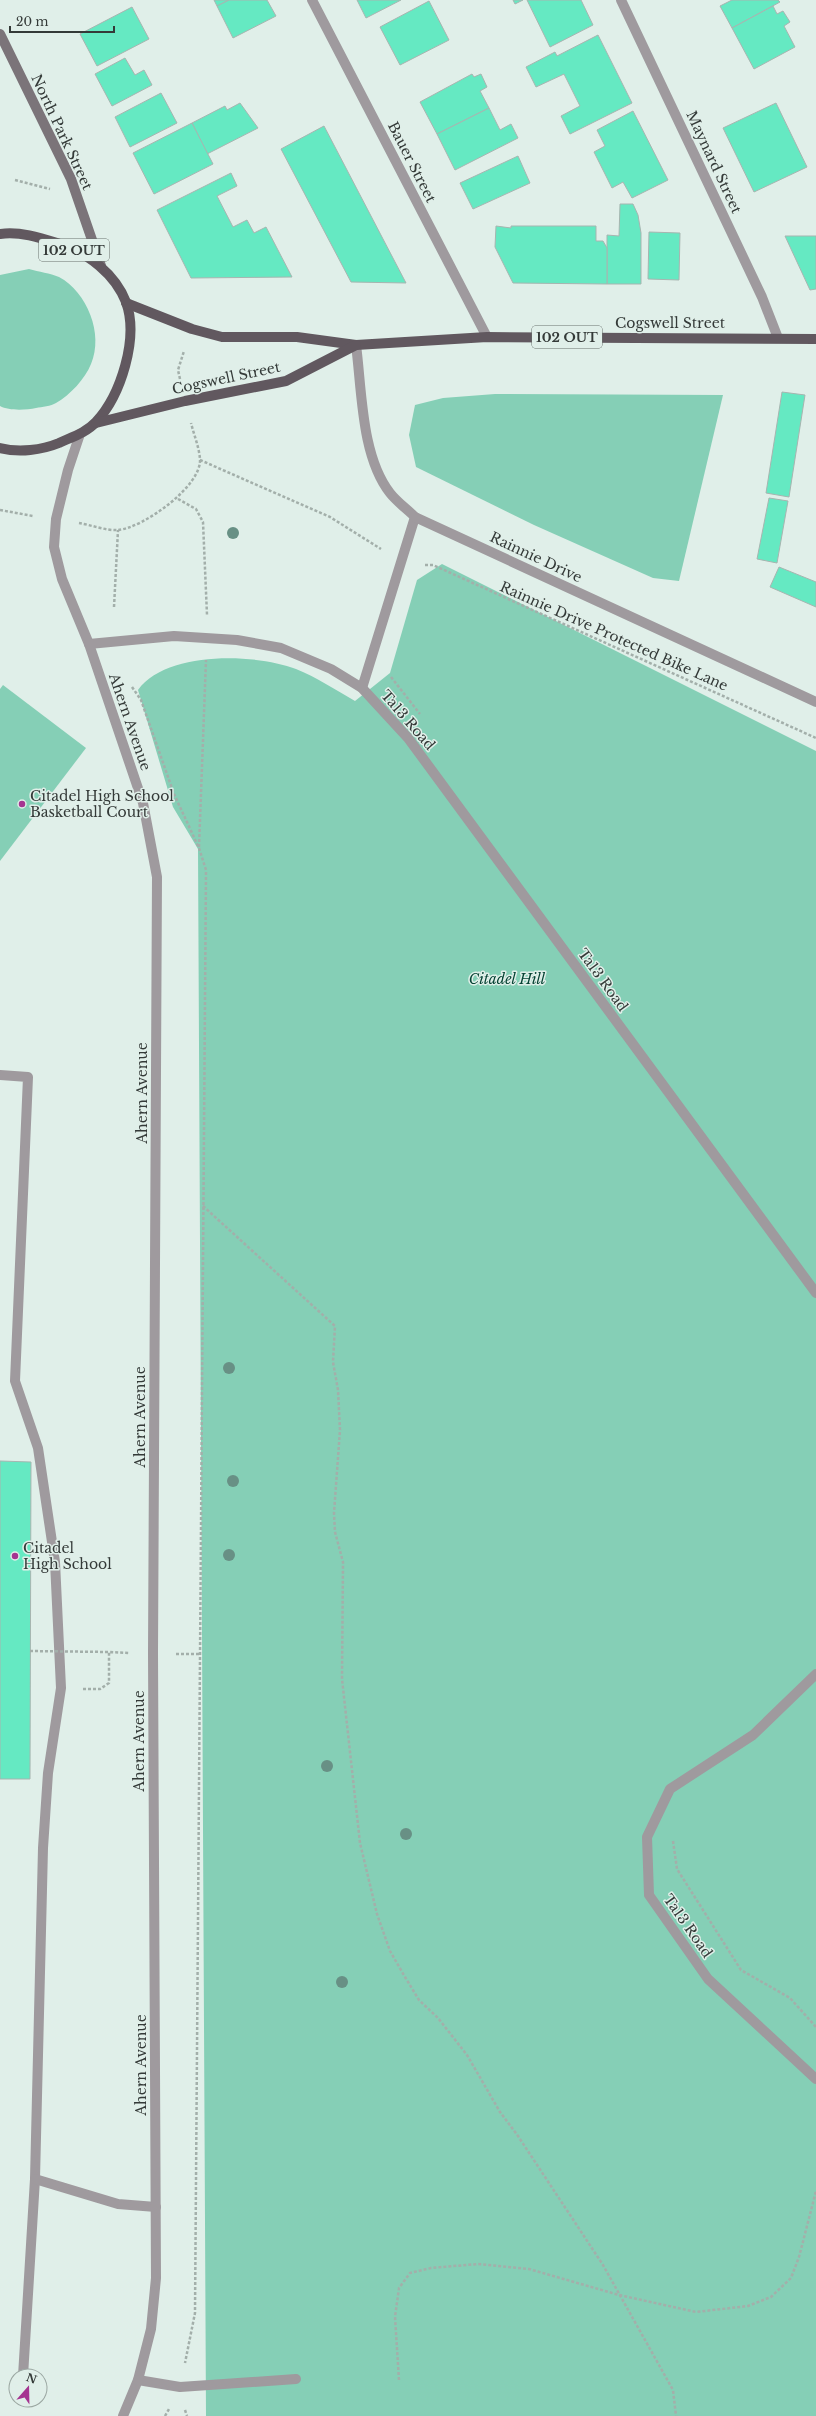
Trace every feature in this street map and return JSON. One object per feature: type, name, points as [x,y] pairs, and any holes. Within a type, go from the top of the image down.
[{"type":"main road","name":"North Park Street","points":[[0,34],[71,179],[101,266]]},
{"type":"main road","name":"102 OUT","points":[[0,234],[36,236],[71,248],[101,266],[115,283],[126,303]]},
{"type":"main road","name":"Cogswell Street","points":[[126,303],[192,330],[222,337],[297,337],[356,345],[487,337],[816,339]]},
{"type":"main road","points":[[0,448],[8,450],[45,449],[80,434],[96,423],[117,389],[126,365],[130,332],[126,303]]},
{"type":"main road","name":"Cogswell Street","points":[[96,423],[185,401],[286,381],[356,345]]},
{"type":"street","name":"Bauer Street","points":[[312,0],[487,337]]},
{"type":"street","name":"Maynard Street","points":[[621,0],[762,297],[778,338]]},
{"type":"street","name":"Rainnie Drive","points":[[356,345],[367,436],[375,465],[390,493],[415,517],[816,702]]},
{"type":"street","name":"Ahern Avenue","points":[[80,434],[68,470],[56,519],[54,547],[62,579],[89,644],[143,803],[158,877],[153,1653],[156,2278],[151,2329],[138,2380],[123,2416]]},
{"type":"street","name":"Ta13 Road","points":[[362,688],[415,517]]},
{"type":"street","name":"Ta13 Road","points":[[89,644],[174,636],[237,640],[281,648],[331,668],[362,688],[408,738],[816,1293]]},
{"type":"street","points":[[0,1075],[28,1077],[15,1381],[38,1448],[54,1555],[61,1688],[48,1773],[43,1848],[35,2179],[23,2368]]},
{"type":"street","name":"Ta13 Road","points":[[816,1674],[753,1735],[670,1789],[647,1837],[649,1895],[708,1979],[816,2078]]},
{"type":"street","points":[[35,2179],[118,2204],[156,2207]]},
{"type":"street","points":[[138,2380],[180,2388],[296,2379]]},
{"type":"path","points":[[15,180],[49,189],[53,188]]},
{"type":"path","points":[[181,385],[178,370],[185,350]]},
{"type":"path","points":[[78,523],[118,530],[153,517],[178,499],[194,475],[200,460],[192,426]]},
{"type":"path","points":[[200,460],[330,517],[386,552]]},
{"type":"path","points":[[178,499],[196,509],[203,522],[206,570],[207,638],[199,848]]},
{"type":"path","points":[[0,510],[38,516]]},
{"type":"path","points":[[114,607],[118,530]]},
{"type":"path","name":"Rainnie Drive Protected Bike Lane","points":[[400,565],[433,565],[816,738]]},
{"type":"path","points":[[390,672],[391,678],[424,718]]},
{"type":"path","points":[[132,687],[141,700],[174,794],[199,848],[206,870],[195,2313],[180,2388]]},
{"type":"path","points":[[203,1206],[334,1326],[333,1362],[338,1390],[340,1430],[334,1514],[335,1532],[343,1562],[342,1679],[360,1843],[377,1914],[390,1951],[419,2000],[438,2018],[467,2055],[500,2112],[518,2136],[598,2259],[658,2360],[673,2390],[676,2416]]},
{"type":"path","points":[[30,1651],[133,1653]]},
{"type":"path","points":[[61,1688],[100,1689],[109,1683],[109,1652]]},
{"type":"path","points":[[170,1654],[199,1654]]},
{"type":"path","points":[[672,1836],[677,1868],[740,1970],[790,1998],[816,2027]]},
{"type":"path","points":[[399,2380],[395,2318],[399,2288],[410,2274],[431,2268],[478,2264],[530,2269],[619,2295],[696,2312],[748,2306],[771,2297],[792,2278],[816,2191]]},
{"type":"green space","points":[[29,269],[59,277],[78,293],[85,303],[94,327],[95,352],[85,375],[67,396],[54,404],[18,410],[0,406],[0,275]]},
{"type":"green space","points":[[495,394],[723,395],[679,581],[653,578],[534,525],[416,467],[409,435],[415,405],[443,398]]},
{"type":"green space","name":"Citadel Hill","points":[[442,564],[816,751],[816,2416],[206,2416],[198,849],[173,807],[138,690],[151,677],[169,668],[189,662],[235,658],[258,660],[296,669],[355,701],[390,673],[417,580]]},
{"type":"green space","name":"Citadel High School Basketball Court","points":[[3,685],[86,748],[0,861],[0,689]]},
{"type":"building","points":[[214,0],[229,0],[217,6]]},
{"type":"building","points":[[229,0],[267,0],[276,16],[233,38],[217,6]]},
{"type":"building","points":[[357,0],[401,0],[366,18]]},
{"type":"building","points":[[513,0],[523,0],[515,4]]},
{"type":"building","points":[[527,0],[581,0],[593,25],[550,47]]},
{"type":"building","points":[[732,0],[778,0],[780,2],[732,28],[720,6]]},
{"type":"building","points":[[429,1],[449,40],[400,65],[380,27]]},
{"type":"building","points":[[773,6],[777,14],[783,11],[790,22],[784,26],[795,47],[754,69],[732,28]]},
{"type":"building","points":[[132,7],[149,39],[97,66],[80,34]]},
{"type":"building","points":[[598,35],[632,103],[570,134],[561,116],[580,106],[564,74],[536,87],[526,67],[555,52],[557,56]]},
{"type":"building","points":[[125,58],[135,75],[144,70],[152,85],[112,106],[95,74]]},
{"type":"building","points":[[472,74],[474,77],[481,74],[487,87],[480,91],[489,108],[437,134],[420,102]]},
{"type":"building","points":[[161,93],[177,123],[130,147],[115,117]]},
{"type":"building","points":[[240,103],[258,128],[207,154],[192,123],[225,106],[227,110]]},
{"type":"building","points":[[776,103],[807,167],[754,192],[723,128]]},
{"type":"building","points":[[489,108],[500,130],[511,124],[518,138],[455,170],[437,134]]},
{"type":"building","points":[[633,111],[668,180],[632,198],[623,182],[612,188],[594,152],[605,146],[597,130]]},
{"type":"building","points":[[192,123],[213,164],[154,194],[133,153]]},
{"type":"building","points":[[324,126],[406,283],[351,282],[281,149]]},
{"type":"building","points":[[518,156],[530,183],[473,209],[460,183]]},
{"type":"building","points":[[231,173],[237,186],[217,196],[233,227],[247,220],[254,233],[266,227],[292,277],[191,278],[157,210]]},
{"type":"building","points":[[620,204],[633,204],[638,215],[641,233],[641,284],[607,284],[607,235],[619,236]]},
{"type":"building","points":[[496,226],[511,228],[511,226],[596,226],[596,241],[603,241],[607,248],[607,284],[513,283],[495,247]]},
{"type":"building","points":[[649,232],[680,233],[679,280],[648,279]]},
{"type":"building","points":[[785,236],[816,236],[816,289],[810,290]]},
{"type":"building","points":[[782,392],[805,395],[789,497],[766,493]]},
{"type":"building","points":[[769,498],[788,501],[777,563],[757,559]]},
{"type":"building","points":[[779,567],[816,582],[816,607],[770,587]]},
{"type":"building","name":"Citadel High School","points":[[0,1461],[31,1462],[30,1779],[0,1779]]},
{"type":"place","name":"Citadel High School Basketball Court","points":[[22,804]]},
{"type":"place","name":"Citadel High School","points":[[15,1556]]}]
